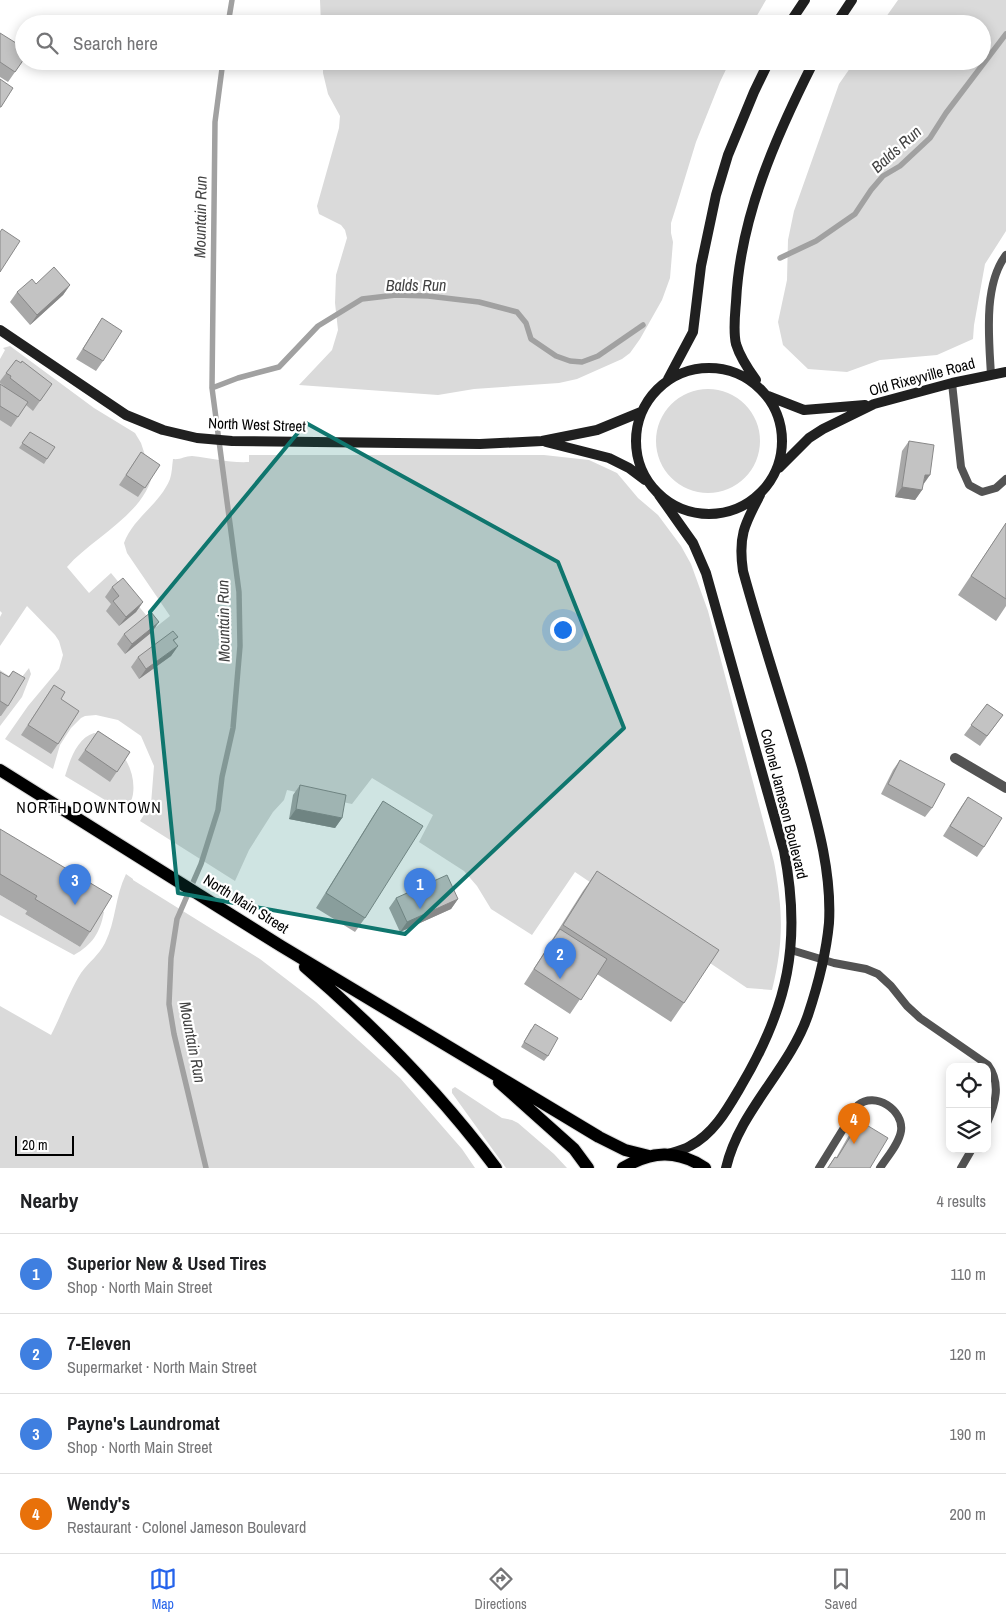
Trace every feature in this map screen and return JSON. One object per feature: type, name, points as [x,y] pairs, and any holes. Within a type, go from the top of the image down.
[{"type":"main road","points":[[796,15],[806,0]]},
{"type":"main road","points":[[842,15],[852,0]]},
{"type":"main road","points":[[668,380],[693,332],[707,231],[723,171],[745,114],[765,70]]},
{"type":"main road","points":[[809,70],[790,108],[763,178],[752,213],[738,278],[735,313],[736,343],[750,371],[765,393],[776,409],[781,424],[782,455],[777,470],[760,495],[741,507],[720,514],[698,514],[677,508],[659,495],[647,481],[638,459],[636,435],[641,412],[657,389],[668,380],[686,371],[706,367],[727,369],[746,377],[765,393],[804,410],[874,404]]},
{"type":"main road","name":"North West Street","points":[[1,333],[126,415],[163,430],[197,438],[249,442],[480,444],[542,441],[597,430],[641,412]]},
{"type":"main road","name":"Old Rixeyville Road","points":[[777,470],[809,438],[874,404],[952,383],[1006,372]]},
{"type":"main road","name":"North West Street","points":[[542,441],[609,458],[629,468],[647,481]]},
{"type":"main road","name":"Colonel Jameson Boulevard","points":[[659,495],[693,543],[706,573],[784,851],[790,881],[792,910],[791,950],[786,981],[769,1034],[735,1095],[714,1127],[690,1147],[667,1155]]},
{"type":"main road","name":"Colonel Jameson Boulevard","points":[[726,1168],[736,1137],[794,1046],[807,1018],[823,960],[829,913],[829,893],[824,854],[804,777],[747,587],[740,552],[744,525],[760,495]]},
{"type":"main road","name":"North Main Street","points":[[0,770],[281,946],[599,1136],[625,1150],[649,1156]]},
{"type":"main road","points":[[281,946],[342,998],[414,1069],[464,1125],[496,1168]]},
{"type":"main road","name":"North Main Street","points":[[476,1062],[574,1149],[588,1168]]},
{"type":"main road","name":"North Main Street","points":[[622,1168],[649,1156],[667,1155],[691,1160],[705,1168]]},
{"type":"street","points":[[955,758],[1006,788]]},
{"type":"lane","points":[[991,375],[989,330],[992,290],[999,264],[1006,255]]},
{"type":"lane","points":[[952,383],[961,467],[969,485],[982,492],[996,488],[1006,479]]},
{"type":"lane","points":[[791,950],[878,974],[920,1018],[988,1065],[992,1071],[997,1088],[991,1112]]},
{"type":"lane","points":[[819,1168],[858,1105],[871,1100],[884,1103],[891,1108],[898,1116],[901,1125],[899,1138],[880,1168]]},
{"type":"lane","points":[[961,1168],[970,1153]]},
{"type":"highlighted area","points":[[306,423],[558,562],[624,728],[405,934],[178,893],[150,612]]},
{"type":"shaded area","points":[[320,0],[766,0],[757,15],[321,15]]},
{"type":"shaded area","points":[[898,0],[1006,0],[1006,231],[985,264],[973,339],[937,355],[880,360],[847,372],[808,369],[783,345],[778,322],[787,280],[788,240],[794,211],[839,84],[849,70],[991,70],[991,15],[887,15]]},
{"type":"shaded area","points":[[323,70],[726,70],[696,142],[671,223],[673,242],[670,278],[662,300],[630,353],[622,359],[577,379],[559,383],[474,389],[438,395],[299,385],[332,350],[338,330],[335,303],[336,275],[347,238],[345,230],[341,225],[319,214],[317,206],[339,128],[340,116],[328,94]]},
{"type":"shaded area","points":[[10,346],[94,408],[135,433],[141,443],[153,471],[149,486],[141,500],[118,524],[67,567],[89,593],[111,573],[156,627],[170,616],[127,553],[124,543],[134,526],[166,488],[171,477],[173,459],[192,456],[249,462],[249,455],[544,455],[589,460],[617,473],[638,498],[658,515],[681,546],[691,564],[708,611],[777,879],[781,926],[779,956],[772,990],[747,988],[575,872],[532,935],[491,909],[477,886],[464,871],[419,842],[433,815],[372,778],[352,804],[287,790],[284,800],[273,812],[249,850],[235,881],[140,821],[151,804],[154,766],[141,736],[118,720],[96,715],[81,718],[71,728],[60,745],[53,769],[5,739],[28,706],[59,669],[63,655],[55,635],[27,606],[0,646],[0,617],[2,613],[0,611],[0,359],[5,350],[3,348]]},
{"type":"shaded area","points":[[708,389],[728,393],[745,404],[756,421],[760,441],[756,461],[745,478],[728,489],[708,493],[688,489],[671,478],[660,461],[656,441],[660,421],[671,404],[688,393]]},
{"type":"shaded area","points":[[29,668],[31,674],[22,697],[0,726],[0,670],[18,682]]},
{"type":"shaded area","points":[[94,733],[114,745],[128,763],[133,778],[133,794],[125,812],[65,776],[79,745]]},
{"type":"shaded area","points":[[126,874],[260,959],[316,1002],[400,1078],[462,1149],[475,1168],[0,1168],[0,1006],[51,1035],[81,973],[100,951],[109,935],[122,882]]},
{"type":"shaded area","points":[[0,895],[27,911],[25,914],[80,947],[102,910],[104,912],[94,938],[86,947],[74,955],[0,915]]},
{"type":"shaded area","points":[[455,1087],[502,1118],[518,1123],[554,1154],[567,1168],[506,1168],[452,1093],[452,1089]]},
{"type":"building","points":[[0,33],[15,42],[16,70],[15,72],[0,62]]},
{"type":"building","points":[[0,79],[13,88],[1,107],[0,107]]},
{"type":"building","points":[[2,229],[20,241],[0,272],[0,232]]},
{"type":"building","points":[[54,267],[70,285],[37,315],[17,292],[32,279],[36,284]]},
{"type":"building","points":[[102,318],[122,331],[103,361],[83,349]]},
{"type":"building","points":[[16,360],[21,363],[22,361],[52,384],[40,401],[6,373]]},
{"type":"building","points":[[0,384],[28,402],[18,417],[0,406]]},
{"type":"building","points":[[30,432],[55,447],[47,459],[22,443]]},
{"type":"building","points":[[909,441],[934,445],[930,475],[925,475],[922,490],[902,487]]},
{"type":"building","points":[[141,452],[160,465],[145,488],[126,475]]},
{"type":"building","points":[[1006,523],[1006,599],[971,576]]},
{"type":"building","points":[[123,578],[143,602],[126,617],[113,601],[119,596],[112,587]]},
{"type":"building","points":[[151,612],[159,622],[132,644],[124,634]]},
{"type":"building","points":[[173,631],[178,637],[173,640],[178,646],[146,669],[138,657]]},
{"type":"building","points":[[13,671],[25,678],[8,706],[0,701],[0,672],[9,677]]},
{"type":"building","points":[[54,685],[65,692],[61,699],[79,711],[58,744],[28,725]]},
{"type":"building","points":[[987,704],[1003,715],[987,736],[971,725]]},
{"type":"building","points":[[98,731],[130,752],[117,772],[85,750]]},
{"type":"building","points":[[900,760],[945,784],[932,808],[888,784]]},
{"type":"building","points":[[300,785],[346,795],[342,818],[296,809]]},
{"type":"building","points":[[968,797],[1002,818],[984,847],[950,826]]},
{"type":"building","points":[[383,801],[423,826],[365,918],[326,893]]},
{"type":"building","points":[[0,829],[112,896],[90,932],[35,899],[37,896],[0,874]]},
{"type":"building","points":[[597,871],[719,950],[684,1003],[563,925]]},
{"type":"building","points":[[447,875],[458,899],[407,922],[396,898]]},
{"type":"building","points":[[560,929],[607,959],[581,1000],[534,969]]},
{"type":"building","points":[[535,1024],[558,1038],[548,1056],[524,1042]]},
{"type":"building","points":[[860,1121],[888,1138],[870,1168],[828,1168],[835,1157],[837,1158]]},
{"type":"waterway","name":"Mountain Run","points":[[230,15],[232,0]]},
{"type":"waterway","name":"Balds Run","points":[[991,54],[1006,34]]},
{"type":"waterway","name":"Mountain Run","points":[[206,1168],[174,1034],[169,1004],[171,958],[177,919],[201,864],[218,810],[222,777],[233,728],[240,646],[239,592],[212,388],[215,122],[222,70]]},
{"type":"waterway","name":"Balds Run","points":[[780,258],[816,241],[855,214],[883,176],[900,166],[930,138],[946,113],[979,70]]},
{"type":"waterway","name":"Balds Run","points":[[212,388],[238,378],[279,367],[318,326],[362,299],[396,295],[428,296],[479,302],[517,312],[526,323],[531,339],[556,356],[570,361],[582,362],[598,356],[643,325]]},
{"type":"place","name":"Payne's Laundromat","points":[[75,905]]},
{"type":"place","name":"Superior New & Used Tires","points":[[420,909]]},
{"type":"place","name":"7-Eleven","points":[[560,979]]},
{"type":"place","name":"Wendy's","points":[[854,1144]]},
{"type":"district","name":"NORTH DOWNTOWN","points":[[89,807]]}]
